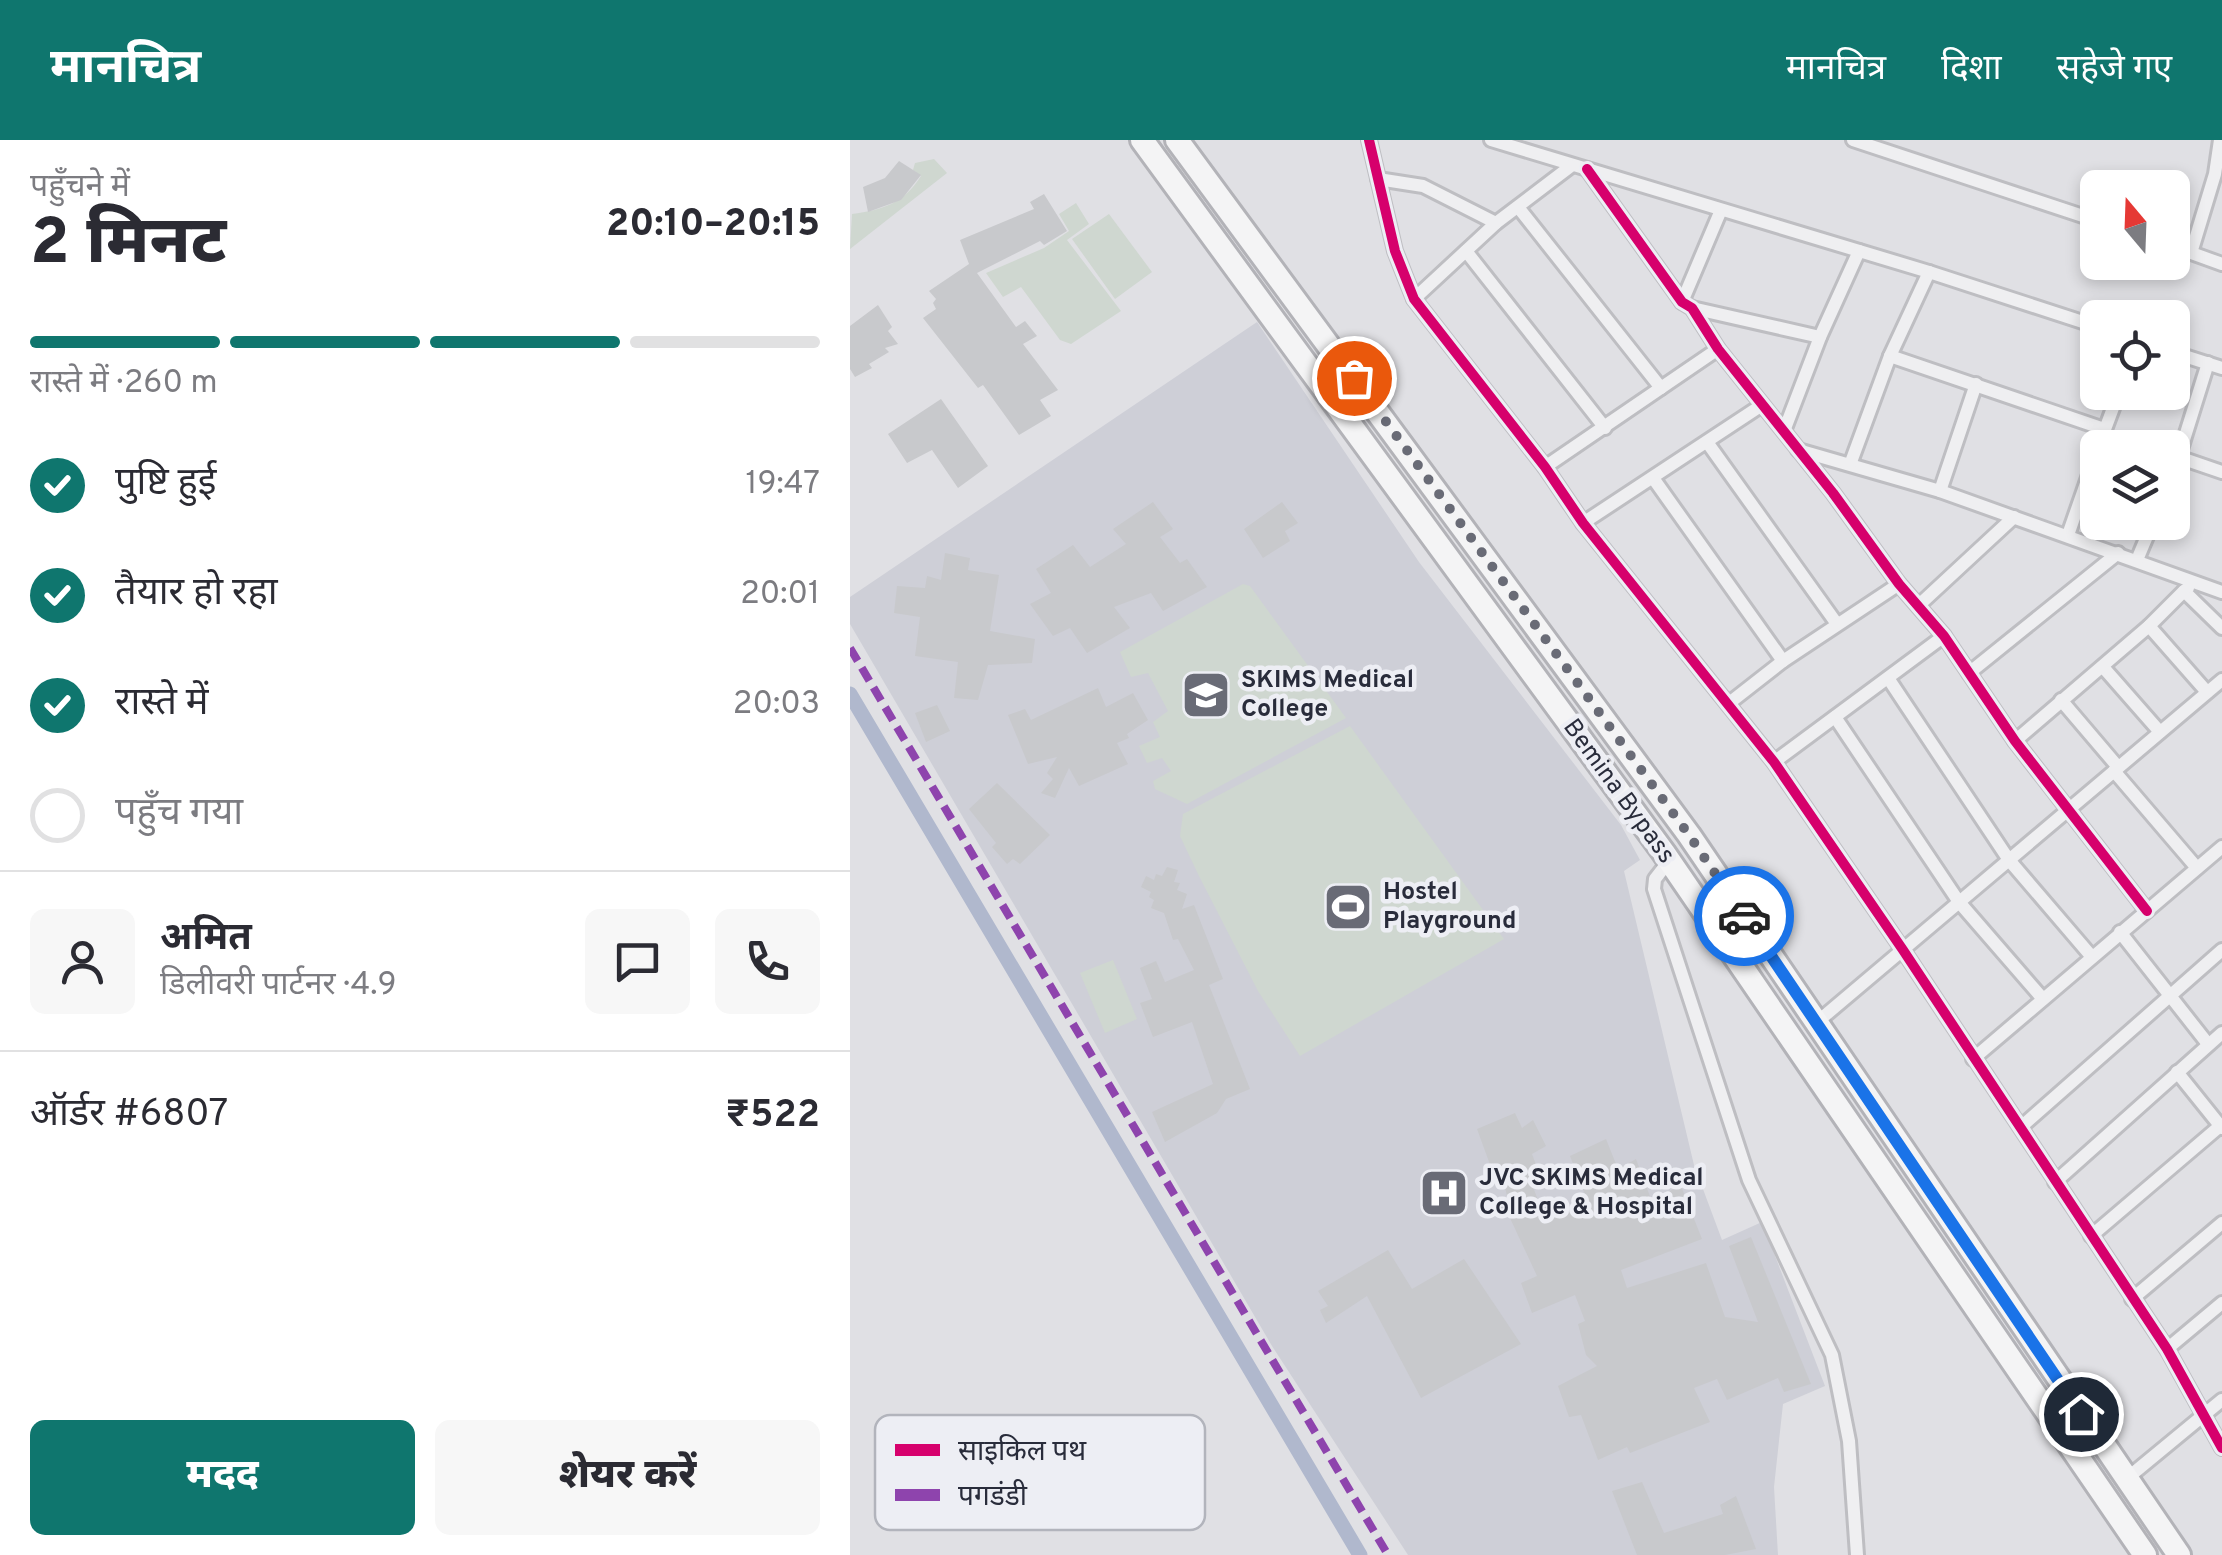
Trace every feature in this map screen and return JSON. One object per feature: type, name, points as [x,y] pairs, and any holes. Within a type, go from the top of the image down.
[{"type":"highway","name":"Bemina Bypass","points":[[1142,140],[1669,861],[2145,1555]]},
{"type":"highway","name":"Bemina Bypass","points":[[1177,140],[1689,835],[2179,1555]]},
{"type":"street","points":[[1369,140],[1395,251],[1414,299],[1583,523],[1774,762],[2168,1349],[2202,1416],[2218,1431],[2222,1448]]},
{"type":"street","points":[[1491,140],[2080,321]]},
{"type":"street","points":[[1853,140],[1889,146],[2080,215]]},
{"type":"street","points":[[2220,140],[2218,173],[2190,252],[2222,264]]},
{"type":"street","points":[[1414,299],[1496,223],[1571,166]]},
{"type":"street","points":[[1587,169],[1718,350],[1944,636],[2015,741],[2147,911]]},
{"type":"street","points":[[1378,179],[1423,186],[1496,223]]},
{"type":"street","points":[[1518,207],[1661,388]]},
{"type":"street","points":[[1687,305],[1722,210]]},
{"type":"street","points":[[1466,251],[1605,428]]},
{"type":"street","points":[[1784,430],[1820,337],[1860,251]]},
{"type":"street","points":[[1851,462],[1890,356],[1928,272]]},
{"type":"street","points":[[1687,305],[1820,337]]},
{"type":"street","points":[[1545,468],[1718,350]]},
{"type":"street","points":[[1890,356],[2104,429],[2112,410]]},
{"type":"street","points":[[2190,358],[2222,368]]},
{"type":"street","points":[[2189,430],[2208,364]]},
{"type":"street","points":[[1940,490],[1976,384]]},
{"type":"street","points":[[1583,523],[1762,405]]},
{"type":"street","points":[[1707,442],[1838,624]]},
{"type":"street","points":[[1798,450],[1940,490],[2137,560],[2190,586],[2222,592]]},
{"type":"street","points":[[2190,461],[2222,472]]},
{"type":"street","points":[[1653,478],[1783,661]]},
{"type":"street","points":[[2068,536],[2080,501]]},
{"type":"street","points":[[1918,606],[2014,517]]},
{"type":"street","points":[[2137,560],[2145,540]]},
{"type":"street","points":[[1970,674],[2118,553]]},
{"type":"street","points":[[1728,704],[1783,661],[1900,584]]},
{"type":"street","points":[[2015,741],[2104,667],[2190,586]]},
{"type":"street","points":[[2190,586],[2222,628]]},
{"type":"street","points":[[2149,626],[2207,692]]},
{"type":"street","points":[[1774,762],[1944,636]]},
{"type":"street","points":[[2104,667],[2160,732]]},
{"type":"street","points":[[1888,678],[2009,860],[2092,957]]},
{"type":"street","points":[[1816,1022],[2222,680]]},
{"type":"street","points":[[2061,700],[2197,868]]},
{"type":"street","points":[[1835,717],[1959,902],[2043,999]]},
{"type":"street","points":[[1972,1059],[2222,848]]},
{"type":"street","points":[[1669,861],[1655,879],[1654,889],[1748,1180],[1832,1355],[1849,1441],[1857,1555]]},
{"type":"street","points":[[2120,932],[2208,1044]]},
{"type":"street","points":[[2021,1127],[2222,950]]},
{"type":"street","points":[[2055,1182],[2222,1033]]},
{"type":"street","points":[[2091,1236],[2221,1127],[2177,1072]]},
{"type":"street","points":[[2132,1298],[2222,1223]]},
{"type":"street","points":[[2168,1349],[2222,1303]]},
{"type":"street","points":[[2126,1480],[2222,1400]]},
{"type":"shaded area","points":[[934,159],[947,173],[850,249],[852,214],[900,199],[921,176],[913,170],[915,163]]},
{"type":"shaded area","points":[[1076,203],[1089,224],[1067,240],[1121,311],[1071,344],[1060,340],[1021,287],[1003,297],[986,273],[1044,248],[1069,231],[1059,214]]},
{"type":"shaded area","points":[[1109,214],[1152,272],[1115,299],[1072,239]]},
{"type":"shaded area","points":[[1257,322],[1419,562],[1621,825],[1640,860],[1624,871],[1694,1165],[1722,1240],[1762,1222],[1825,1386],[1783,1404],[1774,1487],[1778,1555],[1408,1555],[1272,1346],[850,624],[850,597]]},
{"type":"shaded area","points":[[1243,584],[1250,586],[1346,718],[1187,804],[1155,789],[1153,781],[1171,771],[1162,758],[1147,763],[1139,746],[1160,737],[1153,722],[1168,711],[1148,673],[1131,677],[1120,652]]},
{"type":"shaded area","name":"Hostel Playground","points":[[1350,726],[1504,939],[1300,1056],[1258,991],[1199,876],[1180,836],[1183,814]]},
{"type":"shaded area","points":[[1113,960],[1137,1019],[1105,1033],[1080,973]]},
{"type":"building","points":[[899,161],[921,175],[901,200],[868,212],[863,187],[885,178]]},
{"type":"building","points":[[1044,194],[1067,231],[977,273],[1016,327],[1025,321],[1037,336],[1023,344],[1058,390],[1040,400],[1051,416],[1019,435],[983,385],[978,388],[923,318],[936,309],[936,299],[929,291],[969,264],[960,240],[1034,209],[1030,202]]},
{"type":"building","points":[[878,305],[898,344],[885,348],[889,352],[855,377],[850,369],[850,326]]},
{"type":"building","points":[[941,399],[988,466],[958,488],[932,450],[907,463],[888,434]]},
{"type":"building","points":[[1153,502],[1173,529],[1160,537],[1180,563],[1187,559],[1207,587],[1163,611],[1151,593],[1114,607],[1130,628],[1087,653],[1070,628],[1053,636],[1030,604],[1051,593],[1036,569],[1073,545],[1090,567],[1126,544],[1113,529]]},
{"type":"building","points":[[1282,502],[1298,523],[1285,531],[1290,541],[1263,558],[1244,529]]},
{"type":"building","points":[[945,553],[970,558],[968,570],[999,575],[990,631],[1035,639],[1032,663],[988,665],[978,700],[954,698],[958,662],[915,656],[920,617],[894,613],[897,586],[925,588],[927,576],[941,580]]},
{"type":"building","points":[[1098,688],[1106,707],[1133,693],[1148,720],[1127,734],[1129,738],[1117,743],[1128,764],[1079,786],[1069,768],[1055,798],[1041,793],[1053,779],[1047,773],[1057,757],[1028,764],[1008,715],[1025,709],[1031,720]]},
{"type":"building","points":[[937,705],[950,731],[926,742],[915,713]]},
{"type":"building","points":[[997,783],[1050,835],[1020,864],[1013,859],[1007,864],[969,809]]},
{"type":"building","points":[[1167,867],[1178,870],[1174,882],[1180,883],[1177,890],[1187,894],[1182,909],[1194,905],[1223,979],[1209,985],[1250,1089],[1226,1099],[1217,1113],[1165,1142],[1152,1112],[1213,1084],[1192,1022],[1153,1037],[1140,1003],[1152,999],[1140,968],[1156,961],[1165,982],[1194,970],[1178,939],[1173,940],[1164,913],[1151,908],[1151,892],[1141,887],[1146,876],[1154,880]]},
{"type":"building","points":[[1515,1113],[1522,1128],[1533,1120],[1546,1146],[1532,1154],[1543,1183],[1533,1187],[1546,1221],[1589,1205],[1570,1156],[1606,1139],[1618,1169],[1636,1159],[1651,1199],[1681,1186],[1702,1239],[1621,1270],[1627,1288],[1706,1263],[1725,1317],[1758,1322],[1729,1246],[1751,1237],[1811,1384],[1784,1392],[1778,1378],[1727,1400],[1717,1379],[1694,1388],[1710,1422],[1630,1453],[1627,1447],[1598,1460],[1581,1415],[1569,1417],[1558,1386],[1597,1366],[1586,1355],[1578,1324],[1585,1321],[1575,1295],[1532,1313],[1521,1283],[1537,1276],[1503,1203],[1508,1200],[1500,1167],[1492,1170],[1477,1129]]},
{"type":"building","points":[[1388,1250],[1412,1289],[1464,1259],[1521,1344],[1421,1398],[1367,1296],[1326,1323],[1320,1310],[1328,1306],[1318,1291]]},
{"type":"building","points":[[1642,1482],[1664,1533],[1723,1514],[1720,1505],[1736,1496],[1756,1549],[1725,1555],[1637,1555],[1612,1491]]},
{"type":"waterway","points":[[850,694],[1360,1555]]},
{"type":"marked path","points":[[850,648],[1388,1555]]},
{"type":"cycle path","points":[[1369,140],[1395,251],[1414,299],[1545,467],[1583,523],[1774,762],[2167,1349],[2222,1448]]},
{"type":"cycle path","points":[[1587,169],[1682,302],[1692,308],[1718,349],[1833,493],[1899,584],[1944,636],[2015,741],[2147,911]]},
{"type":"way so far","points":[[1354,378],[1689,835],[1744,916]]},
{"type":"place","name":"SKIMS Medical College","points":[[1206,695]]},
{"type":"place","name":"Hostel Playground","points":[[1348,907]]},
{"type":"place","name":"JVC SKIMS Medical College & Hospital","points":[[1444,1193]]},
{"type":"route","points":[[1744,916],[2081,1414]]}]
